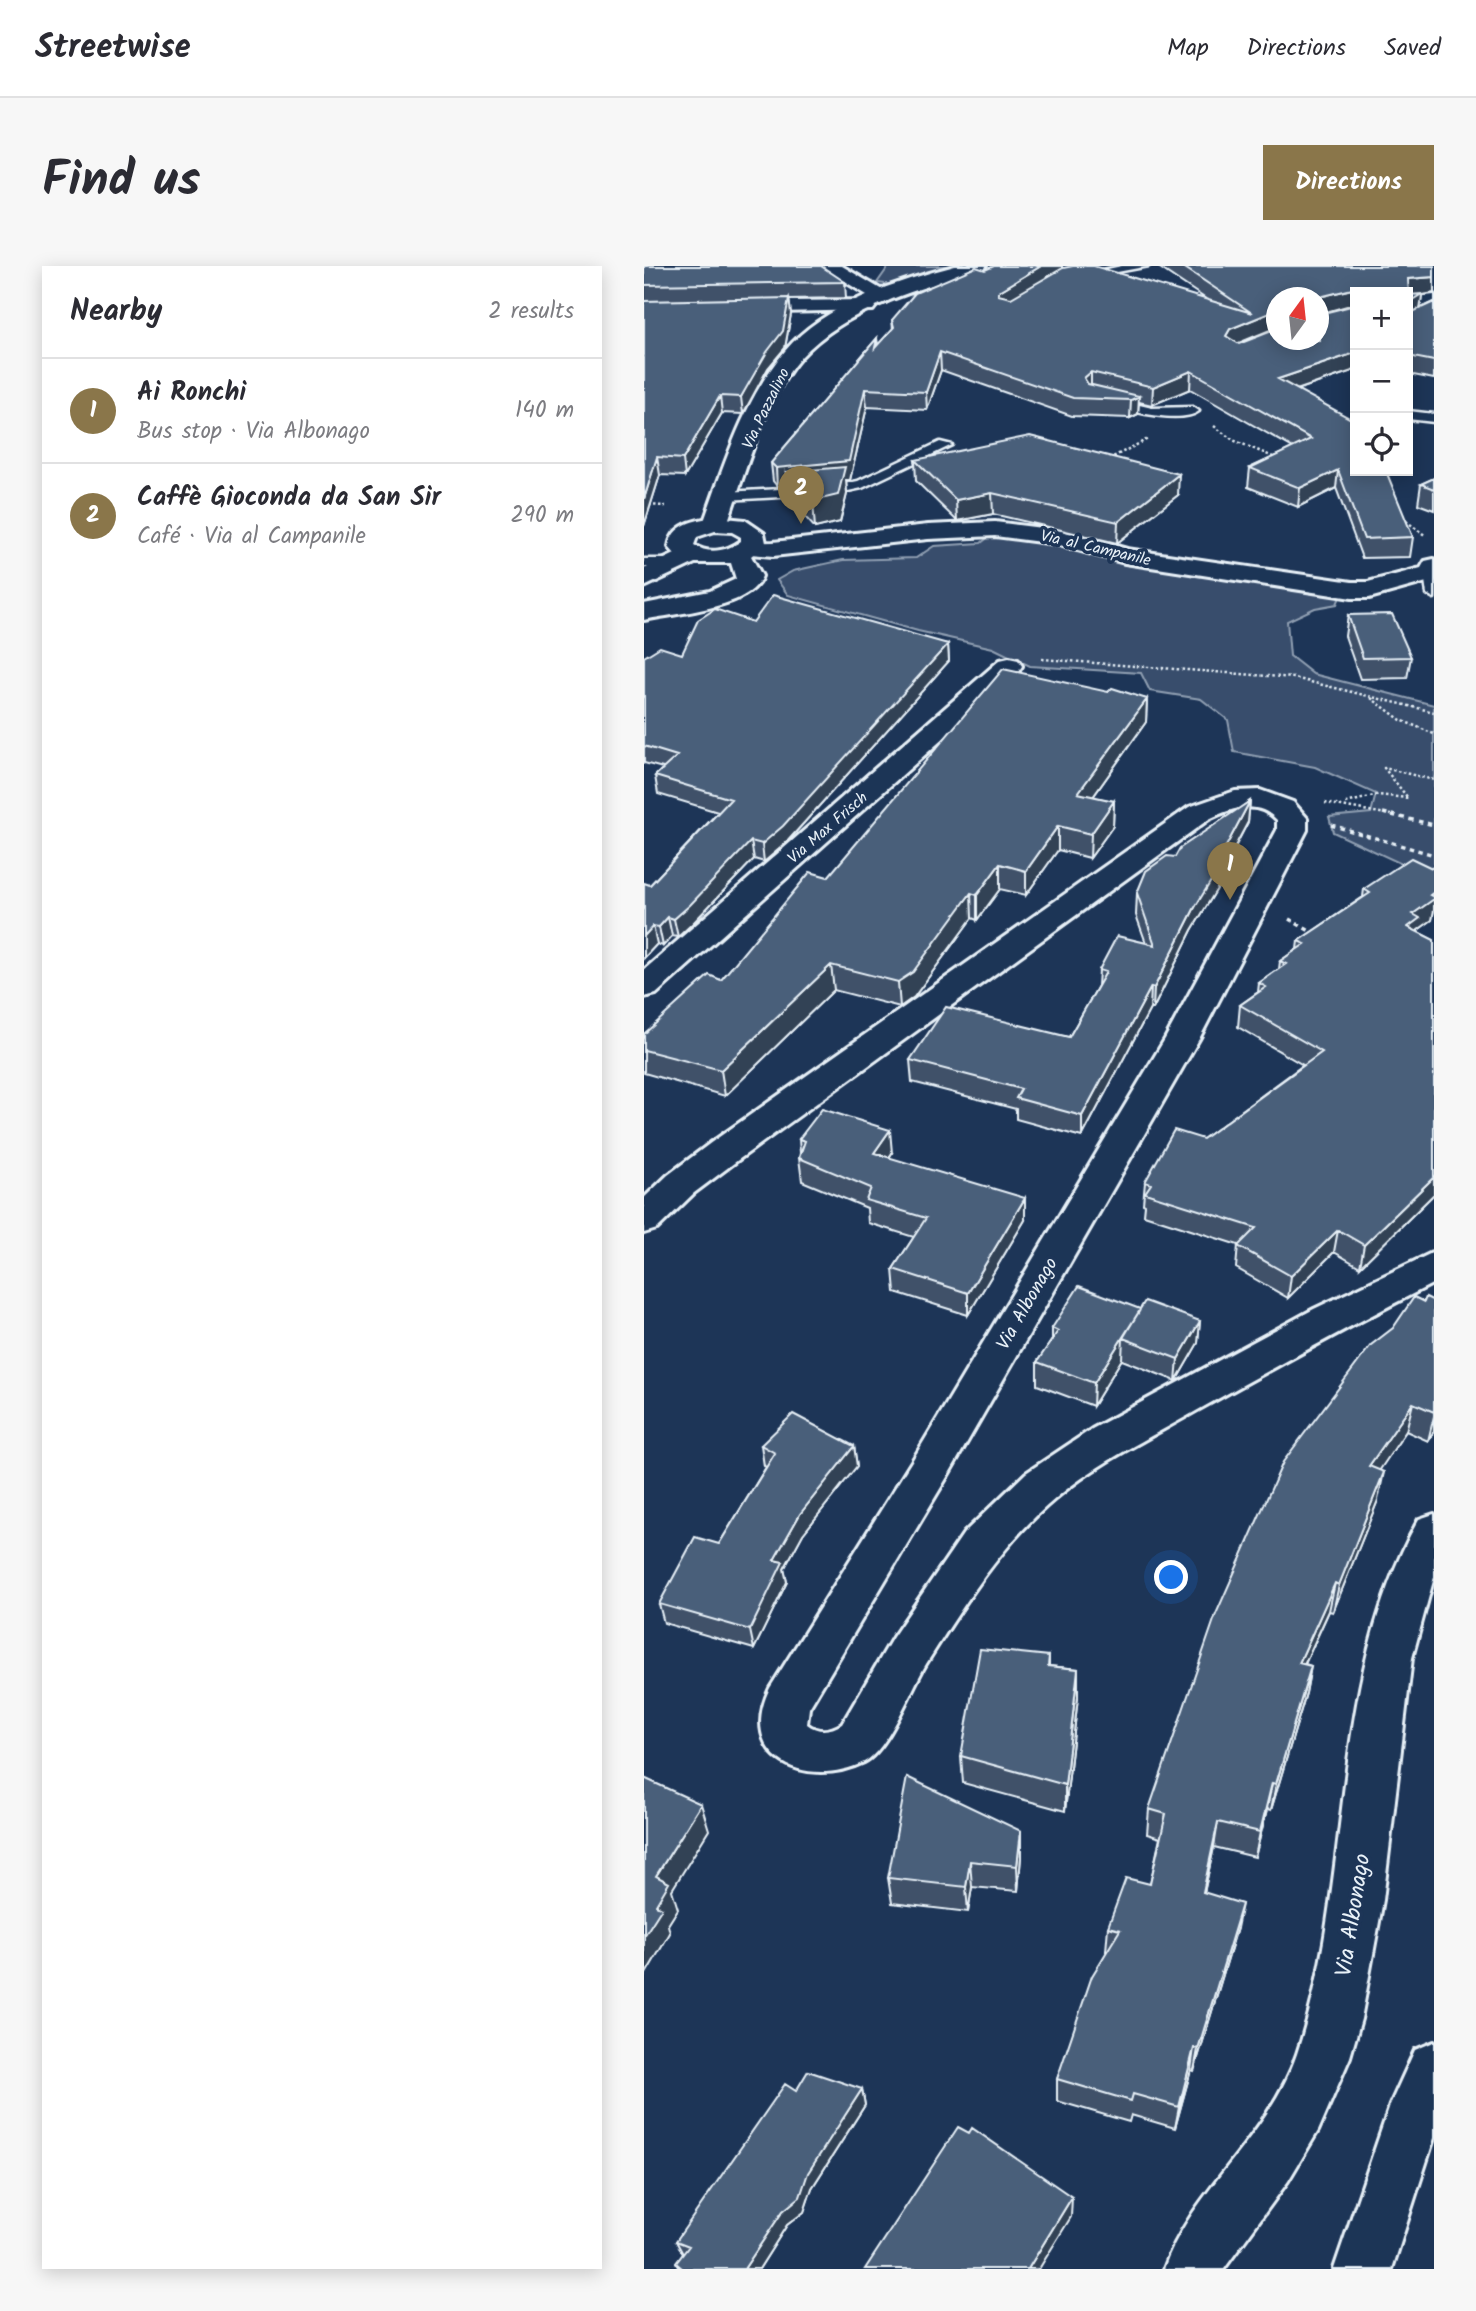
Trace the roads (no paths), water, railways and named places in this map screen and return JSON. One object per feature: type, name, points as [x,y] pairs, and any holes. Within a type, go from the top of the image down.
[{"type":"street","points":[[828,266],[875,302]]},
{"type":"street","points":[[644,309],[875,302],[977,266]]},
{"type":"street","name":"Via Pazzalino","points":[[715,524],[724,496],[785,365],[795,352],[818,334],[875,302]]},
{"type":"street","points":[[1413,305],[1431,309]]},
{"type":"street","points":[[644,579],[684,559],[682,537],[695,528],[715,524],[747,528],[755,538],[743,551],[749,579],[743,587],[719,597],[644,612]]},
{"type":"street","name":"Via al Campanile","points":[[684,559],[714,558],[743,551],[986,529],[1040,534],[1125,556],[1332,589],[1369,590],[1432,565]]},
{"type":"street","name":"Via Max Frisch","points":[[644,987],[1009,666]]},
{"type":"street","name":"Via Albonago","points":[[644,1220],[681,1184],[725,1151],[1199,813],[1236,798],[1281,809],[1292,830],[1182,1039],[932,1465],[792,1693],[783,1712],[789,1737],[800,1747],[815,1752],[834,1753],[847,1749],[859,1739],[909,1651],[966,1566],[1009,1513],[1041,1485],[1107,1441],[1328,1319],[1434,1266]]},
{"type":"street","name":"Via Albonago","points":[[1193,2269],[1197,2257],[1278,2150],[1305,2102],[1324,2055],[1339,1998],[1354,1914],[1388,1648],[1402,1598],[1420,1556],[1434,1532]]},
{"type":"street","points":[[1363,2269],[1417,2105],[1434,2069]]},
{"type":"lane","points":[[1071,277],[1143,266]]},
{"type":"lane","points":[[1092,396],[1152,412],[1193,411]]},
{"type":"lane","points":[[1413,416],[1434,418]]},
{"type":"lane","points":[[724,496],[834,490],[862,484],[945,444]]},
{"type":"lane","points":[[644,563],[684,559]]},
{"type":"place","name":"Caffè Gioconda da San Sir","points":[[801,524]]},
{"type":"place","name":"Ai Ronchi","points":[[1230,900]]}]
